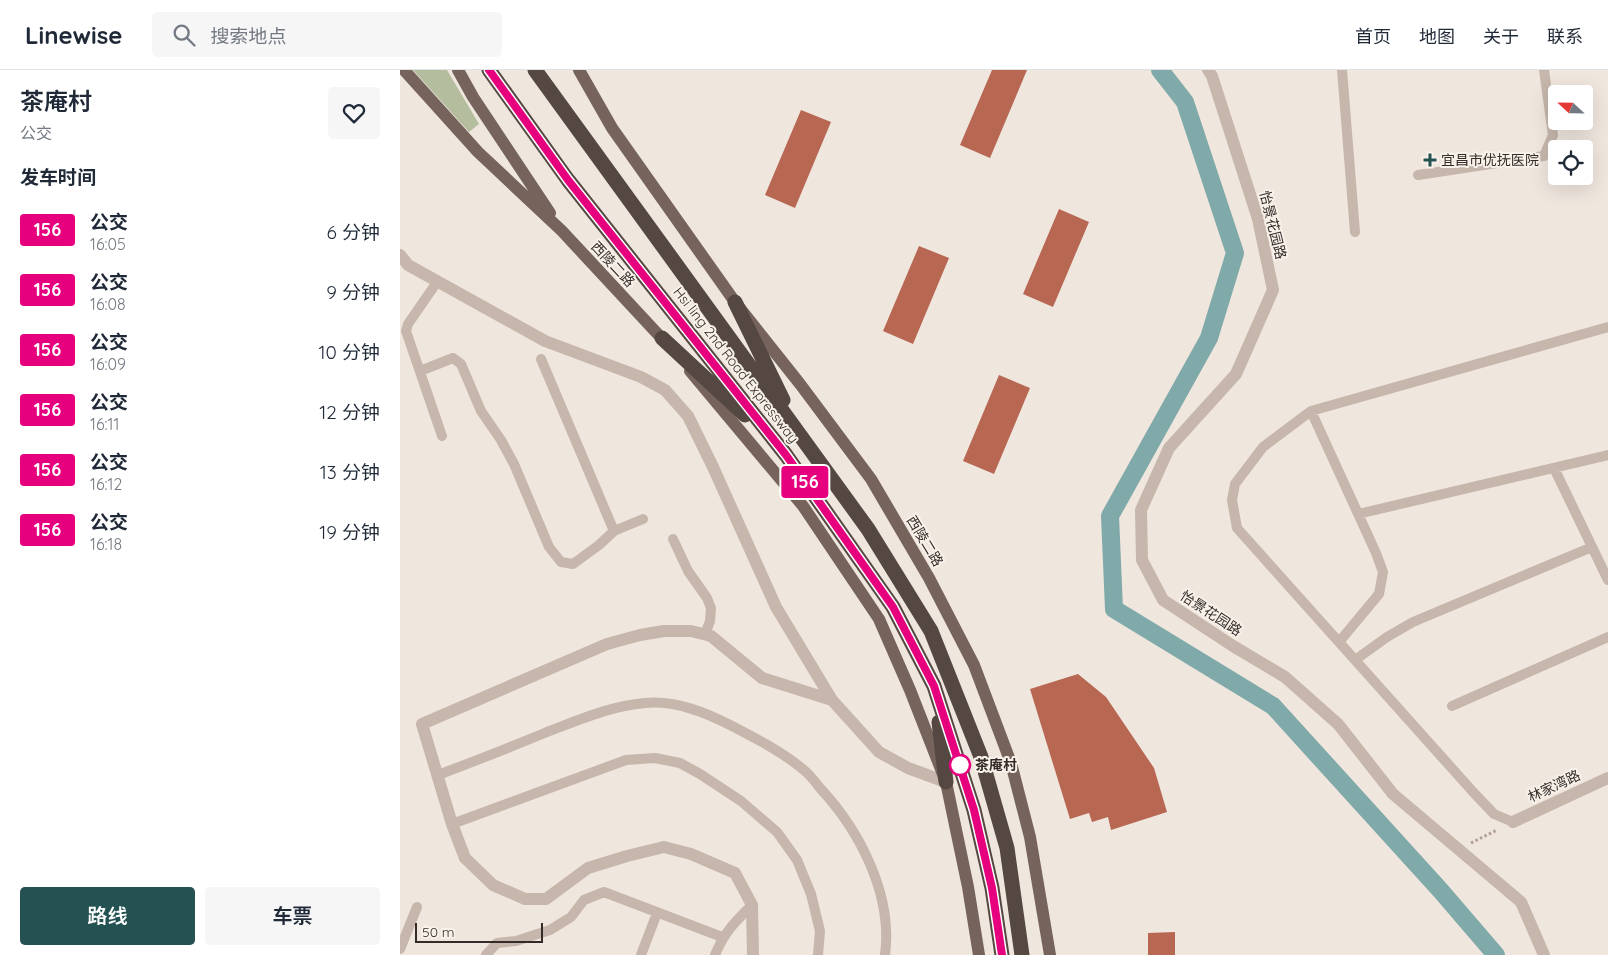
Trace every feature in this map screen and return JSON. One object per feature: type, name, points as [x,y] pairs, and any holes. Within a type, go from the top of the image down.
[{"type":"highway","name":"Hsi ling 2nd Road Expressway","points":[[489,70],[568,180],[786,455],[893,607],[934,686],[974,810],[992,888],[1002,955]]},
{"type":"highway","name":"Hsi ling 2nd Road Expressway","points":[[535,70],[868,529],[931,631],[984,766],[1007,848],[1022,955]]},
{"type":"highway","points":[[735,302],[801,438]]},
{"type":"highway","points":[[662,338],[786,455]]},
{"type":"highway","points":[[934,686],[946,782]]},
{"type":"main road","name":"西陵二路","points":[[404,70],[478,152],[562,232],[662,338],[803,506],[879,619],[910,690],[946,782],[968,887],[979,955]]},
{"type":"main road","points":[[458,70],[472,96],[562,232]]},
{"type":"main road","name":"西陵二路","points":[[579,70],[612,128],[735,302],[800,384],[871,480],[929,578],[974,664],[1011,763],[1030,837],[1050,955]]},
{"type":"street","name":"怡景花园路","points":[[1208,70],[1212,76],[1258,220],[1273,290],[1236,374],[1169,448],[1141,510],[1142,560],[1163,600],[1233,646],[1286,677],[1338,724],[1393,794],[1521,902],[1544,955]]},
{"type":"street","points":[[400,255],[408,265],[545,341],[641,377],[665,390],[688,416],[713,466],[776,607],[832,700],[879,752],[908,768],[946,782]]},
{"type":"street","points":[[753,955],[752,905],[735,873],[691,854],[664,848],[627,856],[588,868],[546,899],[525,899],[493,885],[465,858],[452,824],[422,724],[607,644],[640,635],[664,632],[690,631],[711,636],[762,678],[832,700]]},
{"type":"street","name":"林家湾路","points":[[1513,822],[1608,778]]},
{"type":"lane","points":[[1342,70],[1355,232]]},
{"type":"lane","points":[[1418,175],[1544,156],[1553,135],[1544,70]]},
{"type":"lane","points":[[437,282],[408,324],[406,331],[442,436]]},
{"type":"lane","points":[[1513,822],[1494,814],[1474,793],[1237,528],[1232,500],[1235,484],[1263,447],[1311,411],[1608,327]]},
{"type":"lane","points":[[420,372],[453,358],[461,364],[481,411],[501,440],[514,464],[549,547],[561,562],[573,564],[599,545],[614,530],[643,519]]},
{"type":"lane","points":[[541,359],[614,530]]},
{"type":"lane","points":[[1311,411],[1383,572],[1379,594],[1339,642]]},
{"type":"lane","points":[[1358,514],[1608,455]]},
{"type":"lane","points":[[1554,468],[1608,580]]},
{"type":"lane","points":[[673,539],[688,571],[707,598],[711,608],[710,621],[705,634]]},
{"type":"lane","points":[[1355,660],[1412,622],[1592,547]]},
{"type":"lane","points":[[1452,706],[1608,637]]},
{"type":"lane","points":[[438,775],[599,712],[645,703],[677,704],[723,721],[762,741],[805,771],[835,804],[851,827],[870,865],[883,900],[888,937],[886,955]]},
{"type":"lane","points":[[452,824],[626,760],[655,758],[680,764],[700,774],[741,801],[777,832],[797,860],[811,894],[820,932],[818,955]]},
{"type":"lane","points":[[486,955],[497,943],[516,941],[550,930],[571,917],[584,900],[604,892],[722,937]]},
{"type":"lane","points":[[715,955],[722,937],[752,905]]},
{"type":"lane","points":[[400,949],[417,907]]},
{"type":"lane","points":[[641,955],[658,913]]},
{"type":"path","points":[[1458,849],[1513,822]]},
{"type":"green space","points":[[413,70],[447,70],[479,124],[469,132]]},
{"type":"building","points":[[992,70],[1027,70],[990,158],[960,145]]},
{"type":"building","points":[[801,110],[831,122],[795,208],[765,195]]},
{"type":"building","points":[[1059,209],[1089,222],[1053,307],[1023,294]]},
{"type":"building","points":[[919,246],[949,258],[913,344],[883,331]]},
{"type":"building","points":[[999,375],[1030,388],[994,474],[963,461]]},
{"type":"building","points":[[1078,674],[1106,697],[1154,768],[1167,812],[1111,830],[1108,817],[1092,822],[1089,813],[1070,819],[1030,689]]},
{"type":"building","points":[[1175,932],[1175,955],[1148,955],[1148,933]]},
{"type":"waterway","points":[[1160,70],[1185,102],[1235,253],[1209,338],[1110,516],[1114,609],[1273,706],[1441,891],[1496,955]]},
{"type":"bus line","name":"156","points":[[489,70],[568,180],[786,455],[893,607],[934,686],[974,810],[992,888],[1002,955]]},
{"type":"place","name":"宜昌市优抚医院","points":[[1430,160]]},
{"type":"place","name":"茶庵村","points":[[960,765]]}]
